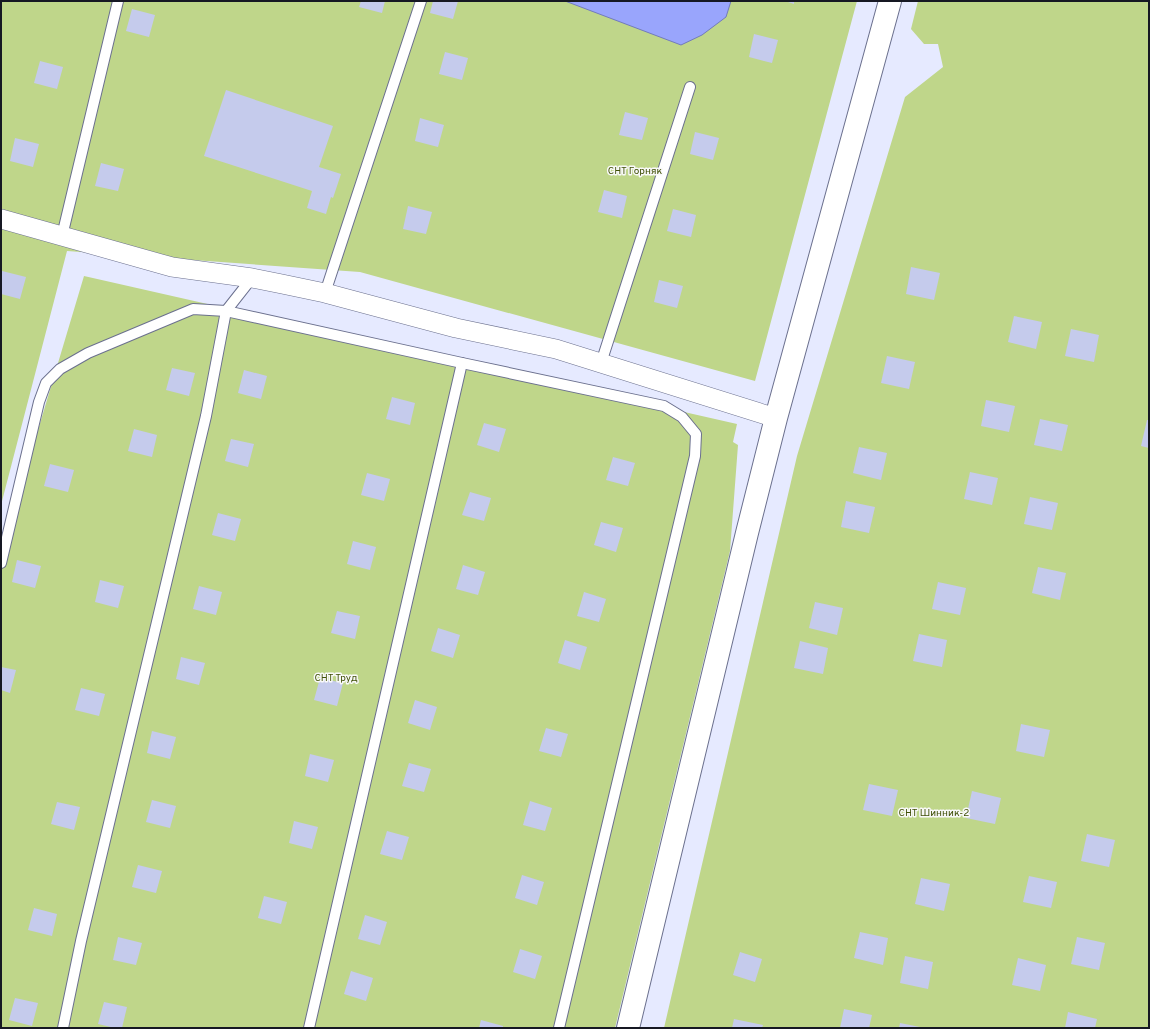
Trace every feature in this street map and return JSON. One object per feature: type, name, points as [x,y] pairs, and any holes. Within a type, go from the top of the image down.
[{"type":"street","points":[[628,1028],[743,548],[776,418],[890,1]]},
{"type":"street","points":[[1,219],[172,267],[252,278],[325,293],[456,328],[556,349],[776,418]]},
{"type":"lane","points":[[62,236],[118,1]]},
{"type":"lane","points":[[325,293],[421,1]]},
{"type":"lane","points":[[601,363],[690,87]]},
{"type":"lane","points":[[63,1028],[81,941],[206,416],[226,310],[252,278]]},
{"type":"lane","points":[[1,563],[39,402],[46,383],[60,369],[88,354],[193,309],[226,310],[462,363],[664,406],[682,417],[696,434],[695,456],[559,1028]]},
{"type":"lane","points":[[308,1028],[462,363]]},
{"type":"green space","name":"СНТ Горняк","points":[[1,1],[857,1],[755,381],[360,272],[67,251],[1,505]]},
{"type":"green space","name":"СНТ Шинник-2","points":[[918,1],[1149,1],[1149,1028],[664,1028],[797,456],[905,97],[943,67],[938,44],[924,44],[911,29]]},
{"type":"green space","name":"СНТ Труд","points":[[84,276],[737,424],[733,442],[738,445],[730,551],[615,1028],[1,1028],[1,554]]},
{"type":"water","points":[[565,1],[731,1],[726,17],[702,35],[681,45]]},
{"type":"building","points":[[361,1],[385,1],[382,13],[359,7]]},
{"type":"building","points":[[433,1],[458,1],[453,19],[430,13]]},
{"type":"building","points":[[785,1],[794,1],[794,4]]},
{"type":"building","points":[[132,9],[155,15],[149,37],[126,31]]},
{"type":"building","points":[[754,34],[778,40],[772,63],[749,57]]},
{"type":"building","points":[[445,52],[468,58],[462,80],[439,74]]},
{"type":"building","points":[[40,61],[63,67],[57,89],[34,83]]},
{"type":"building","points":[[226,90],[333,126],[319,167],[341,174],[333,198],[331,197],[326,214],[307,208],[312,191],[204,156]]},
{"type":"building","points":[[625,112],[648,118],[642,140],[619,135]]},
{"type":"building","points":[[420,118],[444,125],[438,147],[415,141]]},
{"type":"building","points":[[695,132],[719,138],[713,160],[690,154]]},
{"type":"building","points":[[15,138],[39,144],[33,167],[10,161]]},
{"type":"building","points":[[101,163],[124,169],[118,191],[95,186]]},
{"type":"building","points":[[604,190],[627,196],[622,218],[598,212]]},
{"type":"building","points":[[408,206],[432,212],[426,234],[403,229]]},
{"type":"building","points":[[673,209],[696,215],[691,237],[667,231]]},
{"type":"building","points":[[911,267],[940,273],[934,300],[906,294]]},
{"type":"building","points":[[2,271],[26,277],[20,299],[1,294]]},
{"type":"building","points":[[659,280],[683,286],[677,308],[654,302]]},
{"type":"building","points":[[1014,316],[1042,322],[1036,349],[1008,342]]},
{"type":"building","points":[[1071,329],[1099,335],[1094,362],[1065,356]]},
{"type":"building","points":[[887,356],[915,362],[909,389],[881,383]]},
{"type":"building","points":[[172,368],[195,373],[189,396],[166,390]]},
{"type":"building","points":[[244,370],[267,376],[261,399],[238,393]]},
{"type":"building","points":[[392,397],[415,403],[410,425],[386,419]]},
{"type":"building","points":[[986,400],[1015,406],[1009,432],[981,426]]},
{"type":"building","points":[[1040,419],[1068,425],[1062,451],[1034,445]]},
{"type":"building","points":[[1147,420],[1149,420],[1149,448],[1141,446]]},
{"type":"building","points":[[484,423],[506,429],[499,452],[477,445]]},
{"type":"building","points":[[134,429],[157,435],[152,457],[128,451]]},
{"type":"building","points":[[231,439],[254,444],[248,467],[225,461]]},
{"type":"building","points":[[859,447],[887,453],[881,480],[853,473]]},
{"type":"building","points":[[613,457],[635,463],[628,486],[606,480]]},
{"type":"building","points":[[50,464],[74,470],[68,492],[44,486]]},
{"type":"building","points":[[970,472],[998,478],[992,505],[964,499]]},
{"type":"building","points":[[367,473],[390,479],[384,501],[361,495]]},
{"type":"building","points":[[470,492],[491,498],[484,521],[462,515]]},
{"type":"building","points":[[1030,497],[1058,503],[1052,530],[1024,524]]},
{"type":"building","points":[[846,501],[875,507],[869,533],[841,527]]},
{"type":"building","points":[[218,513],[241,519],[235,541],[212,535]]},
{"type":"building","points":[[601,522],[623,528],[616,552],[594,545]]},
{"type":"building","points":[[353,541],[376,547],[370,570],[347,564]]},
{"type":"building","points":[[17,560],[41,566],[35,588],[12,582]]},
{"type":"building","points":[[463,565],[485,572],[478,595],[456,589]]},
{"type":"building","points":[[1038,567],[1066,573],[1060,600],[1032,593]]},
{"type":"building","points":[[100,580],[124,586],[118,608],[95,602]]},
{"type":"building","points":[[938,582],[966,588],[960,615],[932,609]]},
{"type":"building","points":[[199,586],[222,592],[216,615],[193,609]]},
{"type":"building","points":[[584,592],[606,599],[599,622],[577,616]]},
{"type":"building","points":[[815,602],[843,608],[837,635],[809,628]]},
{"type":"building","points":[[337,611],[360,616],[355,639],[331,633]]},
{"type":"building","points":[[438,628],[460,635],[453,658],[431,651]]},
{"type":"building","points":[[919,634],[947,640],[942,667],[913,661]]},
{"type":"building","points":[[565,640],[587,647],[580,670],[558,663]]},
{"type":"building","points":[[800,641],[828,648],[823,674],[794,668]]},
{"type":"building","points":[[181,657],[205,663],[199,685],[176,679]]},
{"type":"building","points":[[1,667],[16,670],[10,693],[1,690]]},
{"type":"building","points":[[320,678],[343,683],[337,706],[314,700]]},
{"type":"building","points":[[81,688],[105,694],[99,716],[75,710]]},
{"type":"building","points":[[415,700],[437,707],[430,730],[408,723]]},
{"type":"building","points":[[1021,724],[1050,730],[1044,757],[1016,751]]},
{"type":"building","points":[[546,728],[568,734],[561,757],[539,751]]},
{"type":"building","points":[[152,731],[176,737],[170,759],[147,753]]},
{"type":"building","points":[[310,754],[334,760],[328,782],[305,776]]},
{"type":"building","points":[[409,763],[431,769],[424,792],[402,786]]},
{"type":"building","points":[[869,784],[898,790],[892,816],[863,810]]},
{"type":"building","points":[[972,791],[1001,798],[995,824],[966,818]]},
{"type":"building","points":[[152,800],[176,806],[170,828],[146,822]]},
{"type":"building","points":[[530,801],[552,808],[545,831],[523,825]]},
{"type":"building","points":[[57,802],[80,807],[74,830],[51,824]]},
{"type":"building","points":[[294,821],[318,827],[312,849],[289,843]]},
{"type":"building","points":[[387,831],[409,837],[402,860],[380,854]]},
{"type":"building","points":[[1087,834],[1115,840],[1109,867],[1081,861]]},
{"type":"building","points":[[138,865],[162,871],[156,893],[132,887]]},
{"type":"building","points":[[522,875],[544,882],[537,905],[515,898]]},
{"type":"building","points":[[1029,876],[1057,882],[1051,908],[1023,902]]},
{"type":"building","points":[[921,878],[950,884],[944,911],[915,904]]},
{"type":"building","points":[[264,896],[287,902],[281,924],[258,918]]},
{"type":"building","points":[[34,908],[57,914],[52,936],[28,930]]},
{"type":"building","points":[[365,915],[387,922],[380,945],[358,939]]},
{"type":"building","points":[[860,932],[888,938],[883,965],[854,958]]},
{"type":"building","points":[[118,937],[142,943],[136,965],[113,960]]},
{"type":"building","points":[[1077,937],[1105,943],[1099,970],[1071,964]]},
{"type":"building","points":[[520,949],[542,956],[535,979],[513,972]]},
{"type":"building","points":[[740,952],[762,959],[755,982],[733,975]]},
{"type":"building","points":[[905,956],[933,962],[928,989],[900,983]]},
{"type":"building","points":[[1018,958],[1046,965],[1040,991],[1012,985]]},
{"type":"building","points":[[351,971],[373,978],[366,1001],[344,994]]},
{"type":"building","points":[[15,998],[38,1003],[32,1026],[9,1020]]},
{"type":"building","points":[[104,1002],[127,1007],[122,1028],[98,1024]]},
{"type":"building","points":[[844,1009],[872,1015],[869,1028],[840,1028]]},
{"type":"building","points":[[1068,1012],[1097,1019],[1095,1028],[1065,1028]]},
{"type":"building","points":[[734,1019],[763,1025],[762,1028],[732,1028]]},
{"type":"building","points":[[481,1020],[503,1026],[503,1028],[479,1028]]},
{"type":"building","points":[[900,1023],[920,1027],[920,1028],[899,1028]]}]
